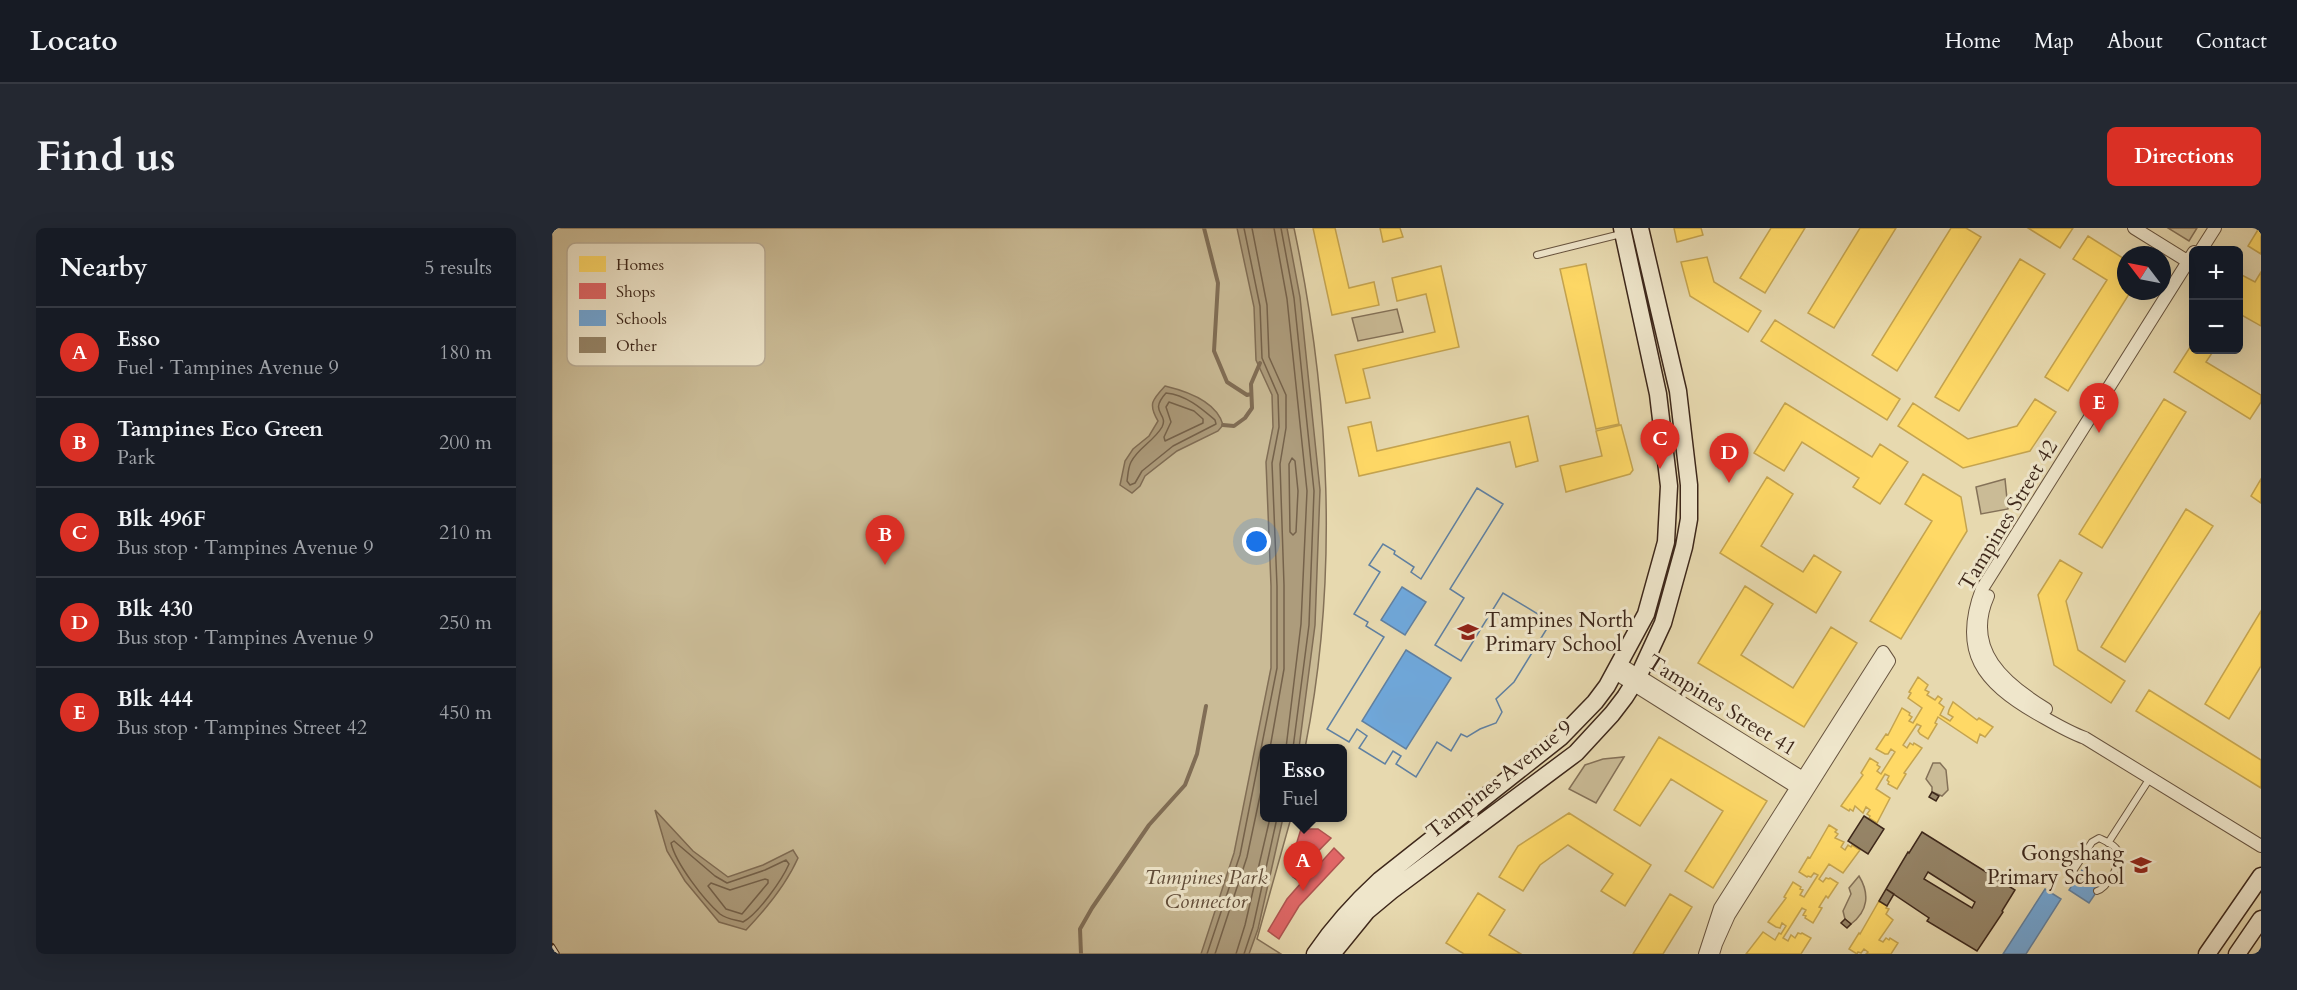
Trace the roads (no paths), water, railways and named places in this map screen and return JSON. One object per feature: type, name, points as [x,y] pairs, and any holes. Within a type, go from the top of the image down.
[{"type":"main road","name":"Tampines Avenue 9","points":[[1332,954],[1367,911],[1576,753],[1612,714],[1636,679],[1664,623],[1689,519],[1689,484],[1678,391],[1640,228]]},
{"type":"main road","name":"Tampines Avenue 9","points":[[1315,954],[1338,923],[1380,880],[1561,737],[1595,702],[1617,668],[1646,614],[1666,542],[1669,486],[1658,394],[1622,231]]},
{"type":"main road","points":[[2207,954],[2261,876]]},
{"type":"main road","points":[[2237,954],[2261,919]]},
{"type":"street","points":[[2133,228],[2189,256]]},
{"type":"street","name":"Tampines Street 42","points":[[2198,246],[2208,228]]},
{"type":"street","points":[[2204,246],[2215,228]]},
{"type":"street","name":"Tampines Street 42","points":[[2189,263],[1986,583],[1972,617],[1972,635],[1979,663],[1990,679],[2022,704],[2072,730],[2261,846]]},
{"type":"street","name":"Tampines Street 41","points":[[1704,954],[1720,908],[1805,786],[1889,661],[1883,652],[1805,786],[1730,915],[1713,954]]},
{"type":"street","name":"Tampines Street 41","points":[[1617,668],[1805,786]]},
{"type":"lane","points":[[1537,255],[1640,228]]},
{"type":"lane","points":[[2108,843],[2150,778]]},
{"type":"lane","points":[[2077,878],[2073,871],[2092,842],[2099,838],[2118,849],[2120,855],[2118,863],[2104,888],[2097,891]]},
{"type":"water","points":[[1237,228],[1287,228],[1300,297],[1320,490],[1315,625],[1300,744],[1260,744],[1260,822],[1282,822],[1258,929],[1249,954],[1201,954],[1234,853],[1271,668],[1271,586],[1266,462],[1273,427],[1272,395],[1256,360],[1254,307]]},
{"type":"water","points":[[1165,386],[1191,394],[1208,404],[1220,417],[1223,425],[1218,431],[1177,451],[1145,476],[1140,486],[1132,493],[1120,485],[1125,461],[1133,449],[1149,436],[1158,421],[1152,406],[1157,395]]},
{"type":"water","points":[[655,810],[693,851],[728,877],[763,865],[793,850],[798,858],[788,878],[775,896],[746,930],[719,922],[685,881],[667,851]]},
{"type":"waterway","points":[[1204,228],[1218,283],[1214,351],[1227,382],[1247,395],[1251,394]]},
{"type":"waterway","points":[[1223,425],[1234,426],[1245,418],[1252,408],[1251,384],[1260,363]]},
{"type":"waterway","points":[[1081,954],[1080,929],[1092,908],[1149,825],[1185,785],[1197,754],[1206,706]]},
{"type":"railway","points":[[552,946],[557,954]]},
{"type":"place","name":"Blk 444","points":[[2099,433]]},
{"type":"place","name":"Blk 496F","points":[[1660,469]]},
{"type":"place","name":"Blk 430","points":[[1729,483]]},
{"type":"place","name":"Tampines Eco Green","points":[[885,565]]},
{"type":"place","name":"Tampines North Primary School","points":[[1468,632]]},
{"type":"place","name":"Gongshang Primary School","points":[[2141,865]]},
{"type":"place","name":"Esso","points":[[1303,891]]},
{"type":"park label","name":"Tampines Park Connector","points":[[1206,889]]}]
